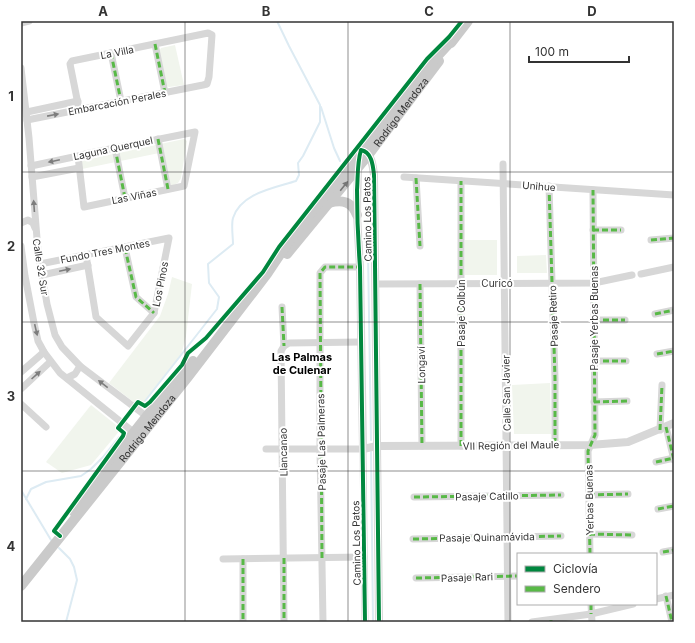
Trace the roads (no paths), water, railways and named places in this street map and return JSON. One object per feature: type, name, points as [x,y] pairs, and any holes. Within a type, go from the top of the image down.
[{"type":"main road","name":"Rodrigo Mendoza","points":[[21,586],[60,536],[88,504],[149,419],[232,319],[267,274],[291,238],[422,86],[454,38],[468,21]]},
{"type":"main road","name":"Rodrigo Mendoza","points":[[267,274],[294,246],[330,203],[358,168],[365,152]]},
{"type":"main road","points":[[330,203],[336,201],[346,202],[353,206],[357,215]]},
{"type":"street","points":[[21,23],[29,21]]},
{"type":"street","name":"La Villa","points":[[79,109],[70,64],[72,61],[211,34],[213,38],[207,84]]},
{"type":"street","points":[[154,44],[165,93]]},
{"type":"street","points":[[111,53],[121,101]]},
{"type":"street","name":"Calle 32 Sur","points":[[21,68],[28,120],[35,228],[50,320],[55,335],[66,352],[80,366],[149,419]]},
{"type":"street","name":"Embarcación Perales","points":[[28,120],[207,84]]},
{"type":"street","name":"Embarcación Perales","points":[[27,112],[78,101]]},
{"type":"street","name":"Laguna Querquel","points":[[31,166],[195,132],[184,186]]},
{"type":"street","points":[[158,139],[168,189]]},
{"type":"street","points":[[115,148],[125,198]]},
{"type":"street","name":"Camino Los Patos","points":[[365,152],[373,164],[374,175],[379,622]]},
{"type":"street","points":[[78,156],[79,168]]},
{"type":"street","name":"Calle San Javier","points":[[503,164],[508,622]]},
{"type":"street","name":"Laguna Querquel","points":[[32,177],[79,168]]},
{"type":"street","name":"Las Viñas","points":[[79,168],[84,206],[184,186]]},
{"type":"street","name":"Camino Los Patos","points":[[358,168],[357,215],[360,267],[365,622]]},
{"type":"street","name":"Unihue","points":[[404,177],[674,195]]},
{"type":"street","points":[[416,178],[420,246]]},
{"type":"street","name":"Pasaje Colbún","points":[[461,181],[461,446]]},
{"type":"street","name":"Pasaje Retiro","points":[[549,186],[555,445]]},
{"type":"street","name":"Pasaje Yerbas Buenas","points":[[590,445],[595,435],[593,190]]},
{"type":"street","points":[[21,223],[28,220],[33,223],[35,228]]},
{"type":"street","points":[[593,230],[621,230]]},
{"type":"street","name":"Fundo Tres Montes","points":[[40,264],[169,238]]},
{"type":"street","name":"Los Pinos","points":[[88,265],[96,317],[128,346],[154,313],[169,238]]},
{"type":"street","points":[[651,240],[674,238]]},
{"type":"street","name":"Calle 32 Sur","points":[[21,246],[25,276],[38,341],[50,362],[67,378],[137,435]]},
{"type":"street","points":[[125,248],[136,297],[154,313]]},
{"type":"street","points":[[86,255],[88,265]]},
{"type":"street","name":"Fundo Tres Montes","points":[[42,275],[88,265]]},
{"type":"street","name":"Pasaje Las Palmeras","points":[[323,622],[320,449],[320,273],[325,267],[360,267]]},
{"type":"street","points":[[641,274],[674,267]]},
{"type":"street","name":"Curicó","points":[[376,284],[594,283],[632,275]]},
{"type":"street","name":"Longaví","points":[[420,284],[422,446]]},
{"type":"street","name":"Llancanao","points":[[282,307],[284,346],[282,351],[284,622]]},
{"type":"street","points":[[655,314],[674,310]]},
{"type":"street","points":[[594,320],[625,320]]},
{"type":"street","points":[[284,346],[289,343],[361,342]]},
{"type":"street","points":[[657,354],[674,351]]},
{"type":"street","points":[[21,372],[44,352]]},
{"type":"street","points":[[594,361],[626,361]]},
{"type":"street","points":[[21,389],[50,362]]},
{"type":"street","points":[[67,378],[75,374],[80,366]]},
{"type":"street","points":[[656,462],[674,459],[663,428],[662,385]]},
{"type":"street","points":[[594,402],[627,401]]},
{"type":"street","points":[[21,404],[46,427]]},
{"type":"street","name":"VII Región del Maule","points":[[362,449],[377,446],[621,444],[643,437],[674,423]]},
{"type":"street","name":"Yerbas Buenas","points":[[590,445],[588,451],[590,553]]},
{"type":"street","points":[[266,449],[362,449]]},
{"type":"street","points":[[589,494],[628,494]]},
{"type":"street","name":"Pasaje Catillo","points":[[414,497],[561,495]]},
{"type":"street","points":[[658,509],[674,506]]},
{"type":"street","points":[[589,534],[632,535]]},
{"type":"street","name":"Pasaje Quinamávida","points":[[413,539],[561,536]]},
{"type":"street","points":[[663,552],[674,550]]},
{"type":"street","points":[[223,559],[364,557]]},
{"type":"street","points":[[243,559],[243,622]]},
{"type":"street","name":"Pasaje Rari","points":[[416,578],[517,576]]},
{"type":"street","points":[[657,599],[674,595]]},
{"type":"street","points":[[666,596],[672,622]]},
{"type":"street","points":[[591,605],[591,618]]},
{"type":"street","points":[[532,622],[591,618],[630,605]]},
{"type":"waterway","points":[[145,401],[217,309],[219,297],[209,283],[208,264],[233,244],[232,221],[237,210],[243,203],[259,193],[296,181],[299,175],[298,163],[320,122],[320,105],[277,21]]},
{"type":"waterway","points":[[321,107],[334,148],[340,161]]},
{"type":"waterway","points":[[367,189],[371,440]]},
{"type":"waterway","points":[[26,499],[31,489],[46,482],[81,476],[91,469],[103,457],[119,437]]},
{"type":"waterway","points":[[371,452],[373,622]]},
{"type":"waterway","points":[[21,490],[51,540]]},
{"type":"waterway","points":[[59,548],[70,559],[74,567],[77,580],[66,622]]},
{"type":"district","name":"Las Palmas de Culenar","points":[[302,363]]}]
